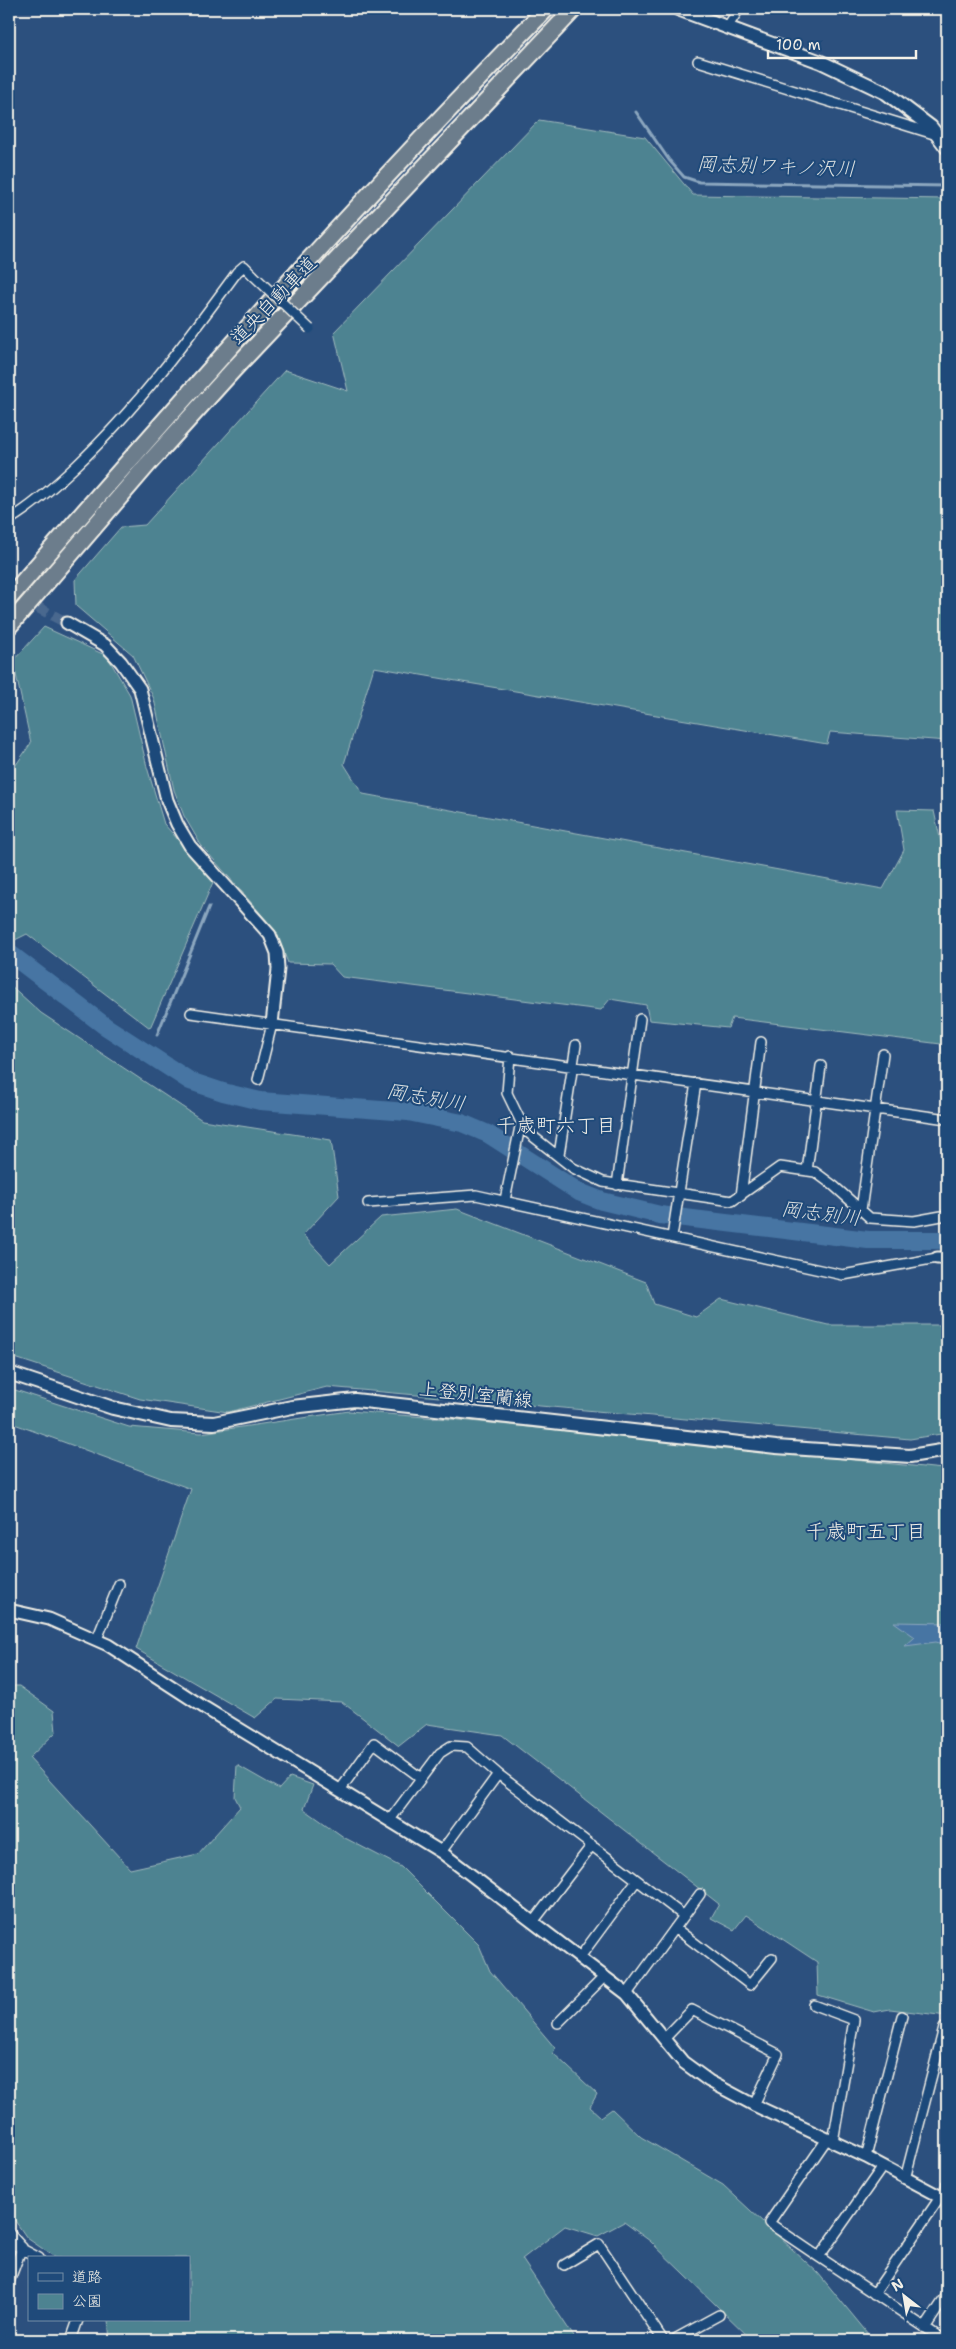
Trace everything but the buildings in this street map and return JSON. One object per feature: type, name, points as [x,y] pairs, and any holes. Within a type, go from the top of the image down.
[{"type":"highway","name":"道央自動車道","points":[[9,598],[134,455],[298,275],[488,68],[546,9]]},
{"type":"highway","name":"道央自動車道","points":[[9,626],[148,464],[233,370],[400,196],[514,70],[574,9]]},
{"type":"main road","points":[[678,9],[821,62],[886,93],[931,127],[947,148]]},
{"type":"main road","name":"上登別室蘭線","points":[[9,1373],[113,1408],[171,1420],[214,1423],[292,1407],[355,1400],[776,1447],[910,1456],[947,1450]]},
{"type":"street","points":[[726,28],[739,9]]},
{"type":"street","points":[[698,61],[938,135]]},
{"type":"street","points":[[9,520],[58,484],[133,407],[176,355],[237,272],[244,266],[310,328]]},
{"type":"street","points":[[67,623],[105,645],[140,689],[167,800],[177,824],[190,846],[270,934],[277,953],[272,1024],[258,1080]]},
{"type":"street","points":[[191,1013],[510,1056],[947,1119]]},
{"type":"street","points":[[617,1185],[640,1019]]},
{"type":"street","points":[[741,1196],[761,1042]]},
{"type":"street","points":[[559,1155],[576,1045]]},
{"type":"street","points":[[861,1210],[883,1054]]},
{"type":"street","points":[[505,1200],[521,1130],[521,1122],[507,1093],[510,1056]]},
{"type":"street","points":[[807,1171],[821,1066]]},
{"type":"street","points":[[673,1232],[696,1083]]},
{"type":"street","points":[[521,1130],[559,1155],[573,1168],[603,1182],[617,1185],[732,1201],[780,1167],[815,1172],[870,1218],[914,1221],[947,1215]]},
{"type":"street","points":[[368,1203],[476,1195],[673,1232],[843,1275],[942,1258]]},
{"type":"street","points":[[97,1639],[119,1584]]},
{"type":"street","points":[[9,1610],[49,1619],[97,1639],[441,1852],[627,1994],[683,2062],[709,2081],[754,2105],[866,2157],[944,2198]]},
{"type":"street","points":[[340,1790],[374,1743],[421,1778]]},
{"type":"street","points":[[389,1821],[445,1749],[460,1745],[467,1747],[498,1774],[684,1916]]},
{"type":"street","points":[[441,1852],[498,1774]]},
{"type":"street","points":[[533,1922],[592,1845]]},
{"type":"street","points":[[580,1957],[637,1880]]},
{"type":"street","points":[[627,1994],[700,1894]]},
{"type":"street","points":[[675,1928],[750,1984],[772,1958]]},
{"type":"street","points":[[558,2023],[605,1976]]},
{"type":"street","points":[[814,2005],[854,2020],[830,2141],[769,2223],[944,2340]]},
{"type":"street","points":[[664,2039],[692,2010],[778,2054],[754,2105]]},
{"type":"street","points":[[866,2157],[902,2016]]},
{"type":"street","points":[[905,2179],[944,2028]]},
{"type":"street","points":[[819,2257],[882,2166]]},
{"type":"street","points":[[874,2294],[944,2198],[947,2184]]},
{"type":"street","points":[[9,2233],[22,2247]]},
{"type":"street","points":[[9,2242],[22,2247],[36,2256]]},
{"type":"street","points":[[564,2265],[599,2244],[663,2340]]},
{"type":"street","points":[[9,2282],[22,2247]]},
{"type":"street","points":[[925,2328],[947,2295]]},
{"type":"street","points":[[673,2340],[719,2315]]},
{"type":"street","points":[[70,2340],[77,2322]]},
{"type":"green space","points":[[539,120],[645,137],[693,195],[947,199],[947,741],[830,732],[827,744],[374,667],[344,764],[363,794],[883,889],[904,850],[897,810],[934,811],[947,869],[947,1100],[941,1044],[732,1018],[728,1028],[649,1020],[646,1005],[610,999],[601,1010],[342,977],[330,964],[288,963],[275,930],[201,845],[184,816],[174,790],[154,699],[133,655],[76,606],[75,580],[121,527],[145,525],[285,370],[348,391],[334,332]]},
{"type":"green space","points":[[44,627],[107,656],[130,695],[147,767],[164,824],[214,880],[150,1028],[27,934],[11,942],[9,940],[9,775],[31,743],[13,661]]},
{"type":"green space","points":[[9,984],[41,1013],[202,1120],[331,1140],[339,1196],[303,1235],[330,1264],[381,1217],[457,1209],[646,1282],[654,1304],[696,1317],[721,1299],[828,1325],[947,1325],[947,1433],[910,1439],[327,1387],[228,1412],[140,1399],[9,1356]]},
{"type":"green space","points":[[9,1388],[129,1427],[201,1433],[349,1411],[450,1419],[947,1468],[947,2016],[890,2009],[874,2012],[818,1995],[817,1962],[746,1915],[734,1930],[711,1918],[719,1904],[502,1735],[427,1724],[399,1746],[342,1702],[277,1699],[255,1718],[136,1649],[191,1489],[9,1422]]},
{"type":"green space","points":[[9,1686],[19,1686],[54,1711],[56,1732],[29,1758],[130,1869],[198,1854],[240,1807],[235,1797],[237,1765],[279,1789],[290,1777],[313,1785],[304,1809],[345,1838],[401,1867],[479,1945],[490,1971],[555,2048],[553,2053],[597,2094],[590,2107],[601,2117],[612,2109],[641,2137],[723,2185],[818,2273],[873,2340],[752,2340],[650,2241],[624,2222],[598,2236],[565,2226],[522,2259],[576,2340],[110,2340],[108,2322],[190,2322],[190,2256],[53,2256],[27,2238],[9,2212]]},
{"type":"water","points":[[894,1622],[947,1623],[947,1645],[936,1642],[905,1646],[915,1637]]},
{"type":"waterway","name":"岡志別ワキノ沢川","points":[[636,112],[669,160],[684,177],[699,182],[947,186]]},
{"type":"waterway","points":[[157,1035],[209,907]]},
{"type":"waterway","name":"岡志別川","points":[[9,953],[105,1026],[190,1081],[223,1092],[260,1101],[408,1112],[462,1123],[488,1134],[579,1192],[602,1201],[660,1215],[868,1240],[947,1240]]},
{"type":"tunnel","points":[[9,592],[67,623]]},
{"type":"district","name":"千歳町六丁目","points":[[556,1125]]},
{"type":"district","name":"千歳町五丁目","points":[[866,1531]]}]
